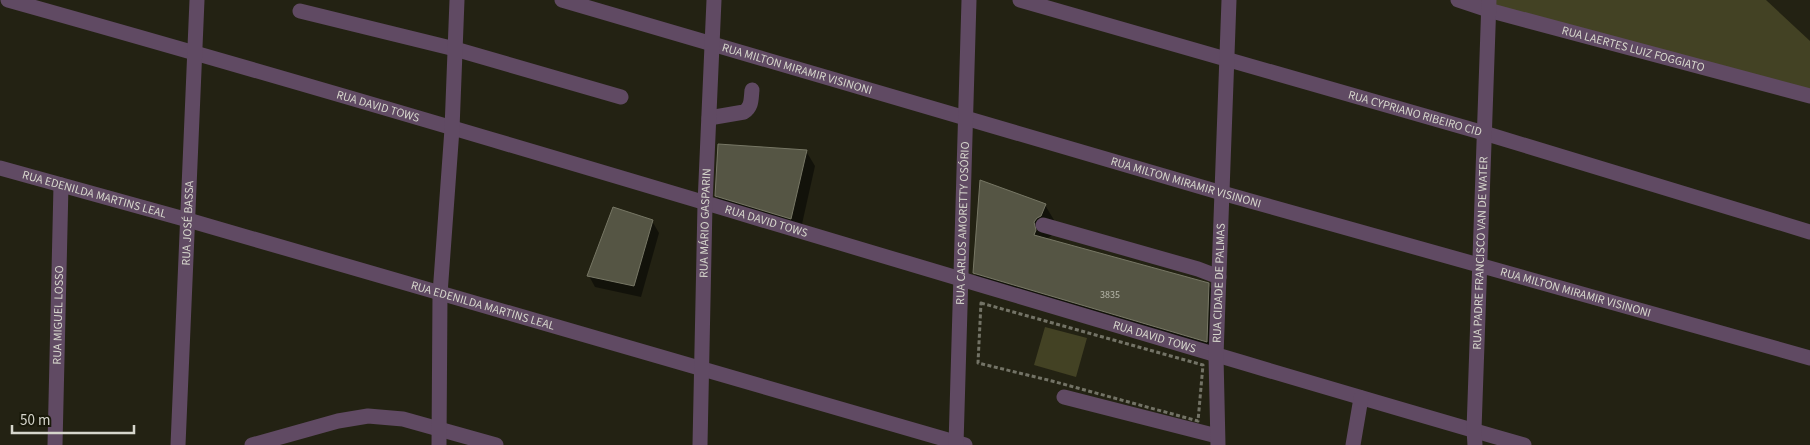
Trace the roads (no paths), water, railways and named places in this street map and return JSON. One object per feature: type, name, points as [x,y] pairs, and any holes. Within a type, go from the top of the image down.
[{"type":"street","name":"RUA DAVID TOWS","points":[[8,0],[196,53],[1360,398],[1474,438],[1524,445]]},
{"type":"street","name":"RUA JOSÉ BASSA","points":[[178,445],[198,0]]},
{"type":"street","points":[[439,445],[440,294],[452,129],[457,0]]},
{"type":"street","name":"RUA MILTON MIRAMIR VISINONI","points":[[562,0],[1222,193],[1810,358]]},
{"type":"street","name":"RUA MÁRIO GASPARIN","points":[[700,445],[705,204],[714,0]]},
{"type":"street","name":"RUA CARLOS AMORETTY OSÓRIO","points":[[959,444],[961,280],[969,0]]},
{"type":"street","name":"RUA CYPRIANO RIBEIRO CID","points":[[1020,0],[1484,133],[1810,232]]},
{"type":"street","name":"RUA CIDADE DE PALMAS","points":[[1218,440],[1216,356],[1228,0]]},
{"type":"street","name":"RUA LAERTES LUIZ FOGGIATO","points":[[1458,0],[1489,5],[1810,96]]},
{"type":"street","name":"RUA PADRE FRANCISCO VAN DE WATER","points":[[1474,438],[1489,5]]},
{"type":"street","points":[[300,10],[455,49],[621,97]]},
{"type":"street","points":[[709,118],[744,112],[751,103],[752,90]]},
{"type":"street","name":"RUA EDENILDA MARTINS LEAL","points":[[0,168],[188,220],[959,444]]},
{"type":"street","name":"RUA MIGUEL LOSSO","points":[[55,445],[60,185]]},
{"type":"street","points":[[1043,225],[1198,269],[1219,277]]},
{"type":"street","points":[[1064,398],[1218,440]]},
{"type":"street","points":[[1353,445],[1360,398]]},
{"type":"street","points":[[252,445],[338,421],[368,416],[403,419],[496,445]]}]
